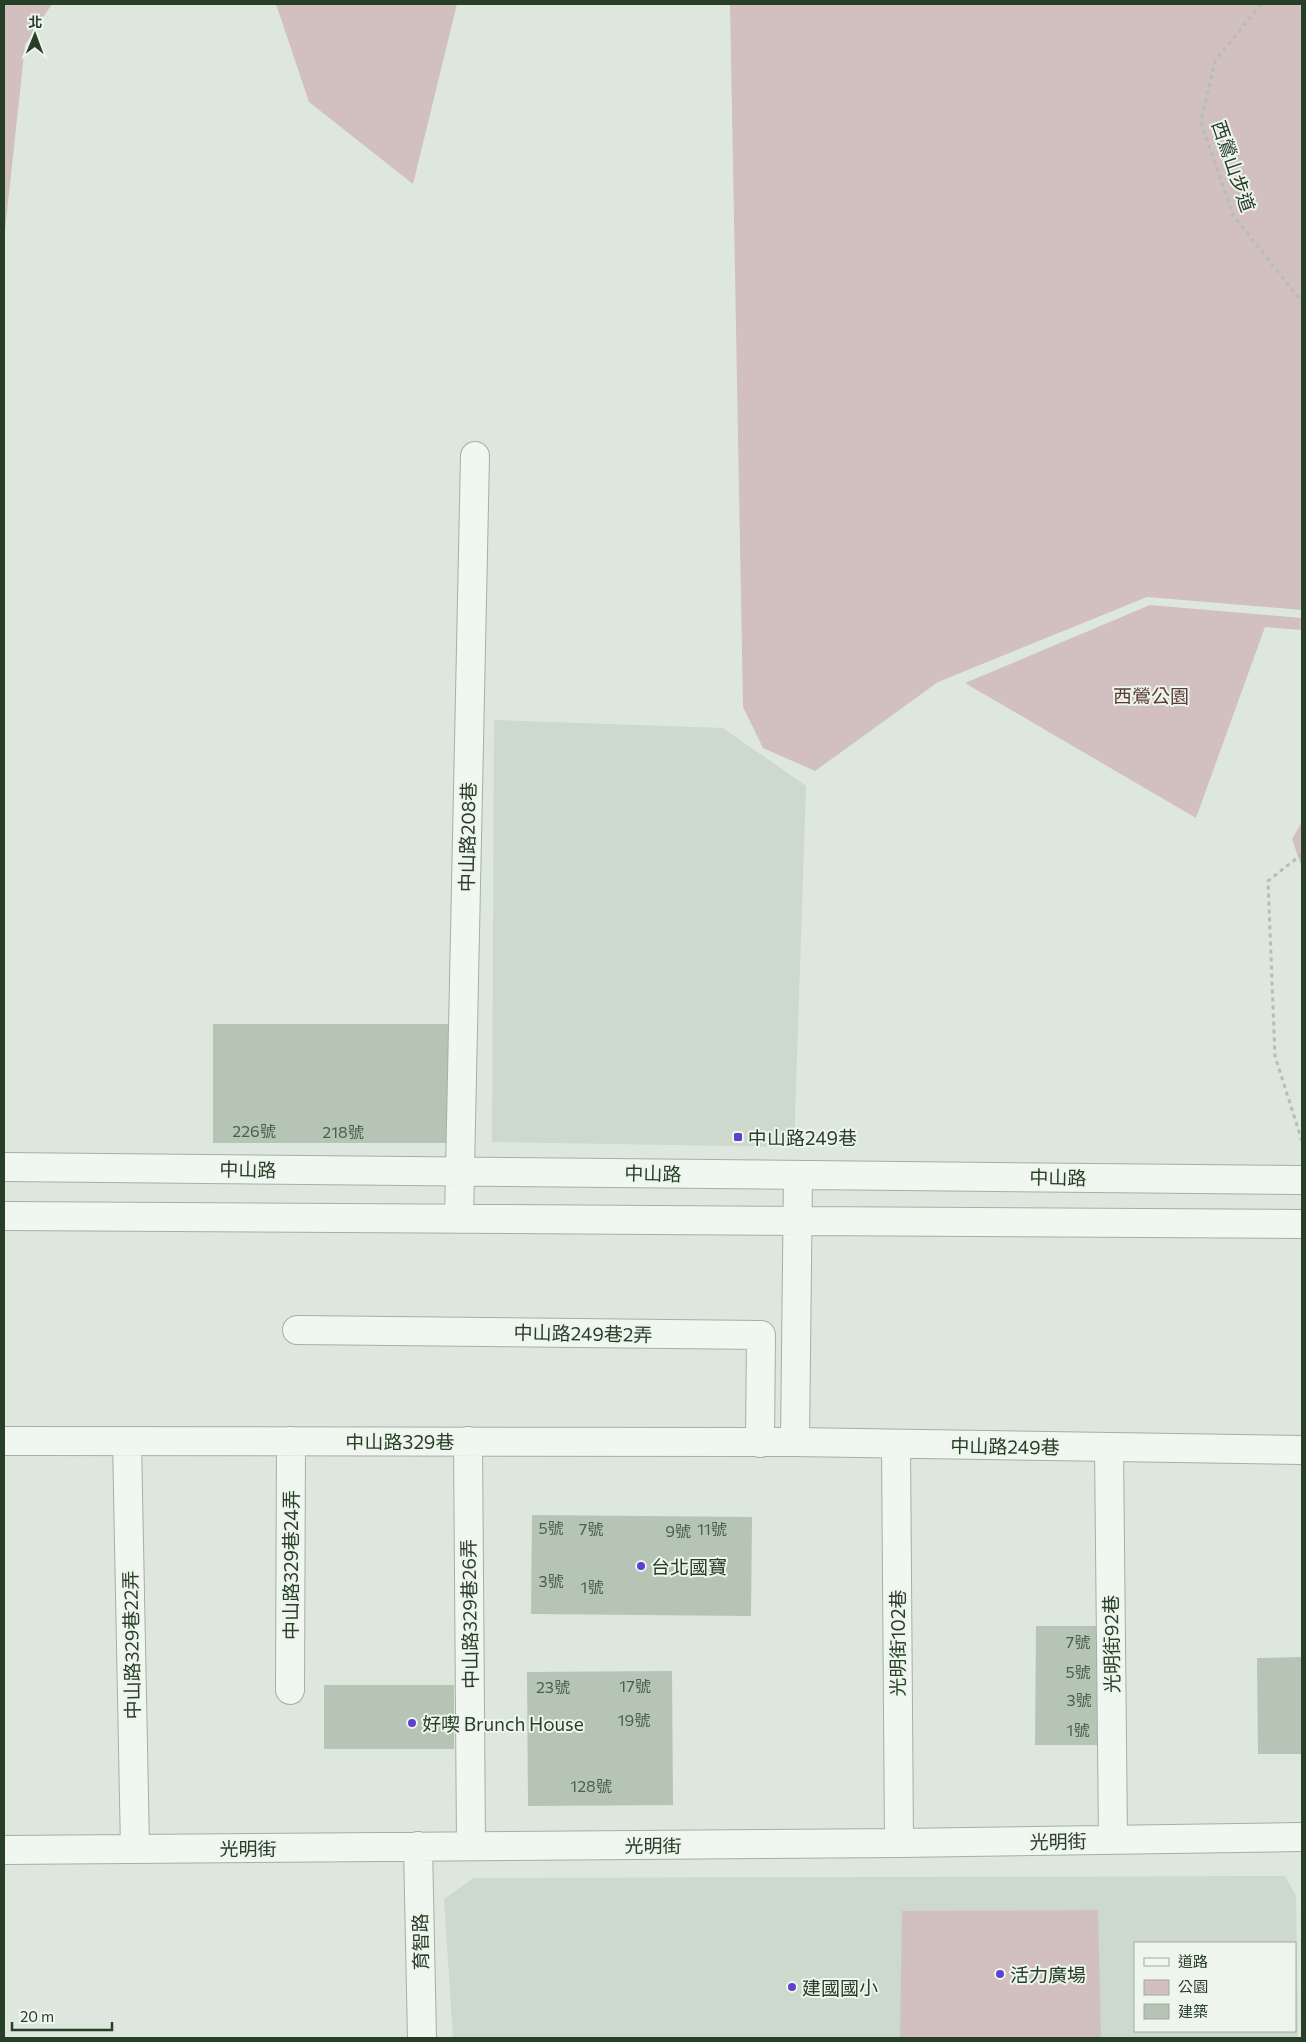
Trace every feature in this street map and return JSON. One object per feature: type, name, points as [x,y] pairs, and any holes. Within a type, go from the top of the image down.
[{"type":"street","name":"中山路208巷","points":[[459,1219],[475,456]]},
{"type":"street","name":"中山路","points":[[4,1167],[1302,1180]]},
{"type":"street","points":[[795,1442],[799,1221],[798,1175]]},
{"type":"street","points":[[4,1216],[1302,1224]]},
{"type":"street","name":"中山路249巷2弄","points":[[297,1330],[761,1335],[760,1443]]},
{"type":"street","name":"中山路329巷","points":[[4,1441],[795,1442]]},
{"type":"street","name":"中山路329巷22弄","points":[[127,1441],[135,1849]]},
{"type":"street","name":"中山路329巷24弄","points":[[290,1690],[291,1441]]},
{"type":"street","name":"中山路329巷26弄","points":[[468,1441],[471,1846]]},
{"type":"street","name":"中山路249巷","points":[[795,1442],[1302,1450]]},
{"type":"street","name":"光明街102巷","points":[[896,1444],[899,1842]]},
{"type":"street","name":"光明街92巷","points":[[1109,1447],[1113,1840]]},
{"type":"street","name":"光明街","points":[[4,1850],[1302,1837]]},
{"type":"street","name":"育智路","points":[[418,1846],[422,2038]]},
{"type":"path","name":"西鶯山步道","points":[[1261,4],[1215,61],[1201,122],[1233,215],[1302,302]]},
{"type":"path","points":[[1302,854],[1268,881],[1275,1056],[1302,1141]]},
{"type":"shaded area","points":[[494,720],[723,728],[806,786],[794,1147],[492,1142]]},
{"type":"shaded area","name":"建國國小","points":[[1285,1876],[1296,1896],[1298,2038],[453,2038],[444,1899],[474,1878]]},
{"type":"green space","points":[[4,4],[52,4],[25,45],[4,239]]},
{"type":"green space","points":[[276,4],[457,4],[413,184],[309,102]]},
{"type":"green space","points":[[730,4],[1302,4],[1302,610],[1147,597],[938,682],[815,771],[763,748],[743,707]]},
{"type":"green space","name":"西鶯公園","points":[[1150,605],[1302,618],[1302,630],[1265,627],[1196,818],[965,683]]},
{"type":"green space","points":[[1302,822],[1302,868],[1292,839]]},
{"type":"green space","name":"活力廣場","points":[[1098,1910],[1101,2038],[900,2038],[902,1911]]},
{"type":"building","points":[[213,1024],[449,1024],[449,1143],[213,1143]]},
{"type":"building","name":"台北國寶","points":[[532,1515],[752,1517],[751,1616],[531,1614]]},
{"type":"building","points":[[1036,1626],[1107,1626],[1106,1745],[1035,1745]]},
{"type":"building","points":[[1302,1657],[1302,1754],[1258,1754],[1257,1658]]},
{"type":"building","points":[[672,1671],[673,1805],[528,1806],[527,1672]]},
{"type":"building","points":[[324,1685],[454,1685],[454,1749],[324,1749]]},
{"type":"place","name":"中山路249巷","points":[[738,1137]]},
{"type":"place","name":"台北國寶","points":[[641,1566]]},
{"type":"place","name":"好喫 Brunch House","points":[[412,1723]]},
{"type":"place","name":"活力廣場","points":[[1000,1974]]},
{"type":"place","name":"建國國小","points":[[792,1987]]}]
